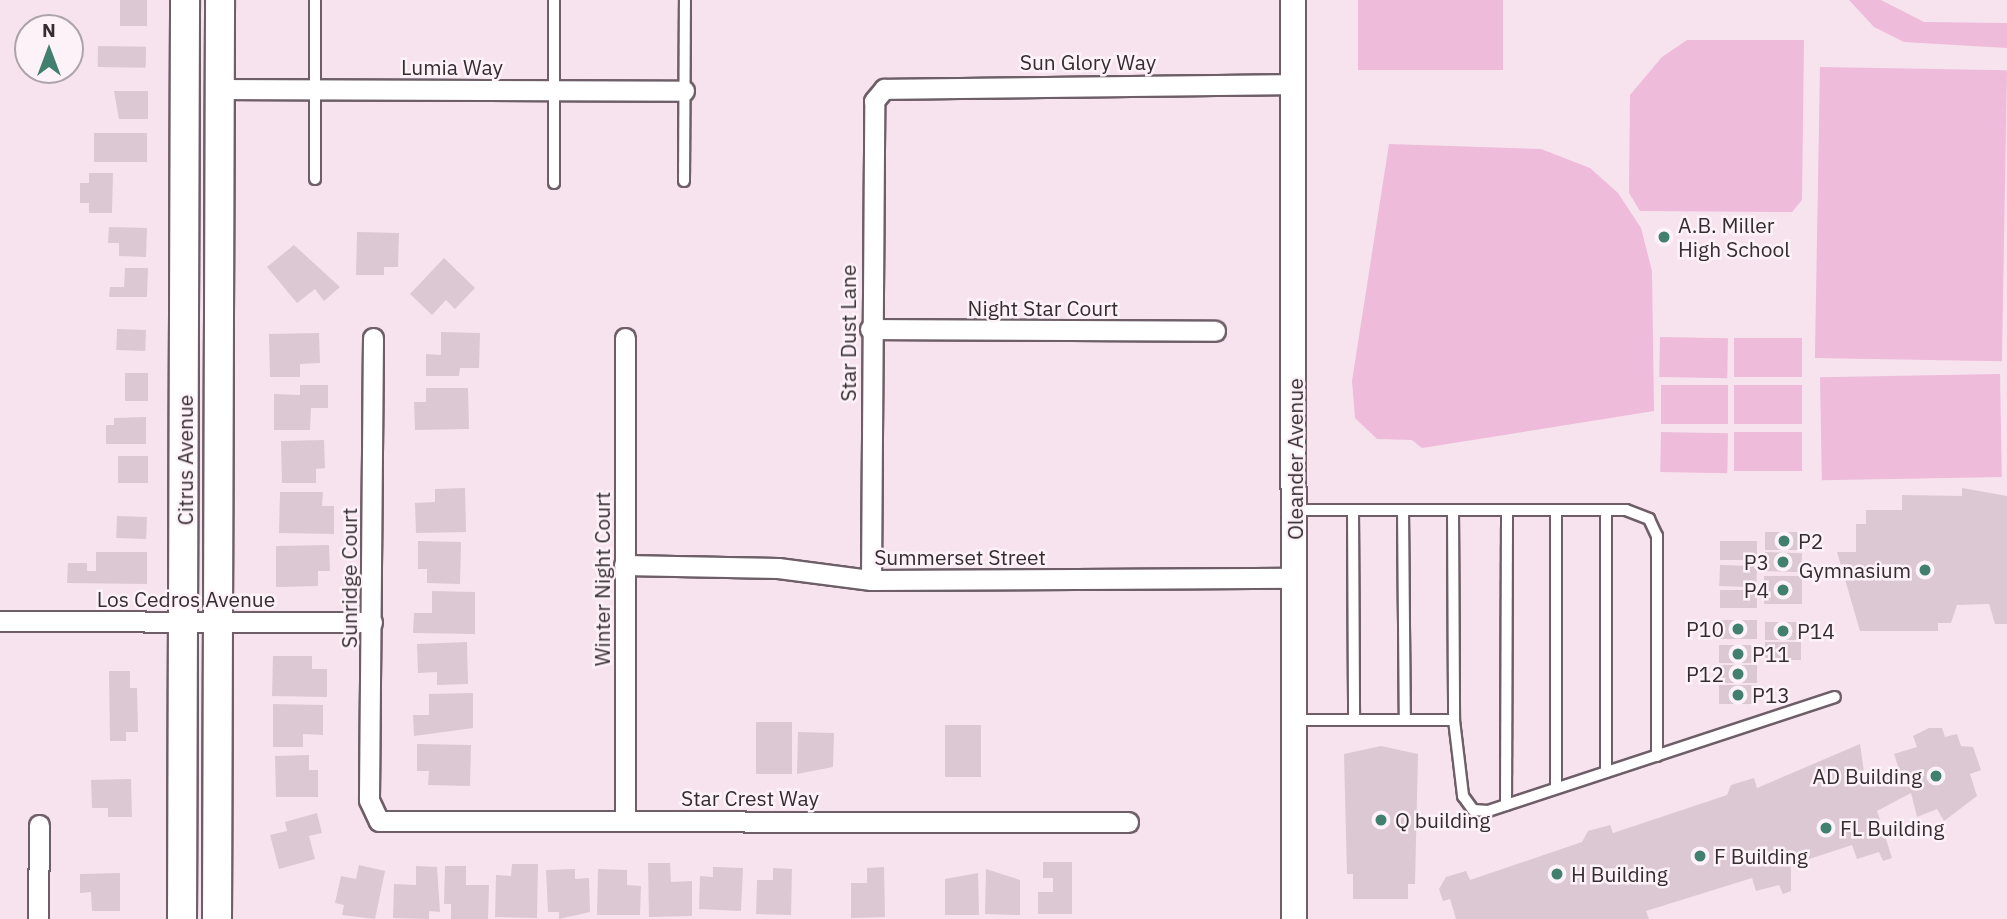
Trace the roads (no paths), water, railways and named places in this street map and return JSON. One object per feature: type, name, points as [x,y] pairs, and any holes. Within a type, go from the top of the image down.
[{"type":"main road","name":"Citrus Avenue","points":[[182,919],[185,0]]},
{"type":"main road","name":"Citrus Avenue","points":[[217,919],[220,0]]},
{"type":"street","name":"Oleander Avenue","points":[[1293,0],[1296,510],[1294,919]]},
{"type":"street","name":"Sun Glory Way","points":[[884,89],[1292,84]]},
{"type":"street","name":"Lumia Way","points":[[220,89],[684,91]]},
{"type":"street","name":"Star Dust Lane","points":[[871,580],[870,330],[874,101],[884,89]]},
{"type":"street","name":"Night Star Court","points":[[870,330],[1215,331]]},
{"type":"street","name":"Sunridge Court","points":[[373,338],[373,816]]},
{"type":"street","name":"Winter Night Court","points":[[625,338],[625,821]]},
{"type":"street","name":"Summerset Street","points":[[624,565],[778,568],[871,580],[1296,578]]},
{"type":"street","name":"Los Cedros Avenue","points":[[0,621],[372,622]]},
{"type":"street","name":"Star Crest Way","points":[[373,816],[405,825],[625,821],[1128,822]]},
{"type":"street","points":[[38,919],[39,825]]},
{"type":"lane","points":[[315,0],[315,179]]},
{"type":"lane","points":[[554,0],[554,183]]},
{"type":"lane","points":[[684,181],[685,0]]},
{"type":"lane","points":[[1296,510],[1606,510],[1649,519],[1657,536],[1657,756]]},
{"type":"lane","points":[[1353,510],[1354,720]]},
{"type":"lane","points":[[1403,510],[1405,720]]},
{"type":"lane","points":[[1453,510],[1454,720],[1463,796],[1472,810],[1506,805],[1835,697]]},
{"type":"lane","points":[[1506,805],[1507,510]]},
{"type":"lane","points":[[1556,510],[1556,788]]},
{"type":"lane","points":[[1606,510],[1606,772]]},
{"type":"lane","points":[[1296,720],[1454,720]]},
{"type":"place","name":"A.B. Miller High School","points":[[1664,237]]},
{"type":"place","name":"P2","points":[[1784,541]]},
{"type":"place","name":"P3","points":[[1783,562]]},
{"type":"place","name":"Gymnasium","points":[[1925,570]]},
{"type":"place","name":"P4","points":[[1783,590]]},
{"type":"place","name":"P10","points":[[1738,629]]},
{"type":"place","name":"P14","points":[[1783,631]]},
{"type":"place","name":"P11","points":[[1738,654]]},
{"type":"place","name":"P12","points":[[1738,674]]},
{"type":"place","name":"P13","points":[[1738,695]]},
{"type":"place","name":"AD Building","points":[[1936,776]]},
{"type":"place","name":"Q building","points":[[1381,820]]},
{"type":"place","name":"FL Building","points":[[1826,828]]},
{"type":"place","name":"F Building","points":[[1700,856]]},
{"type":"place","name":"H Building","points":[[1557,874]]}]
